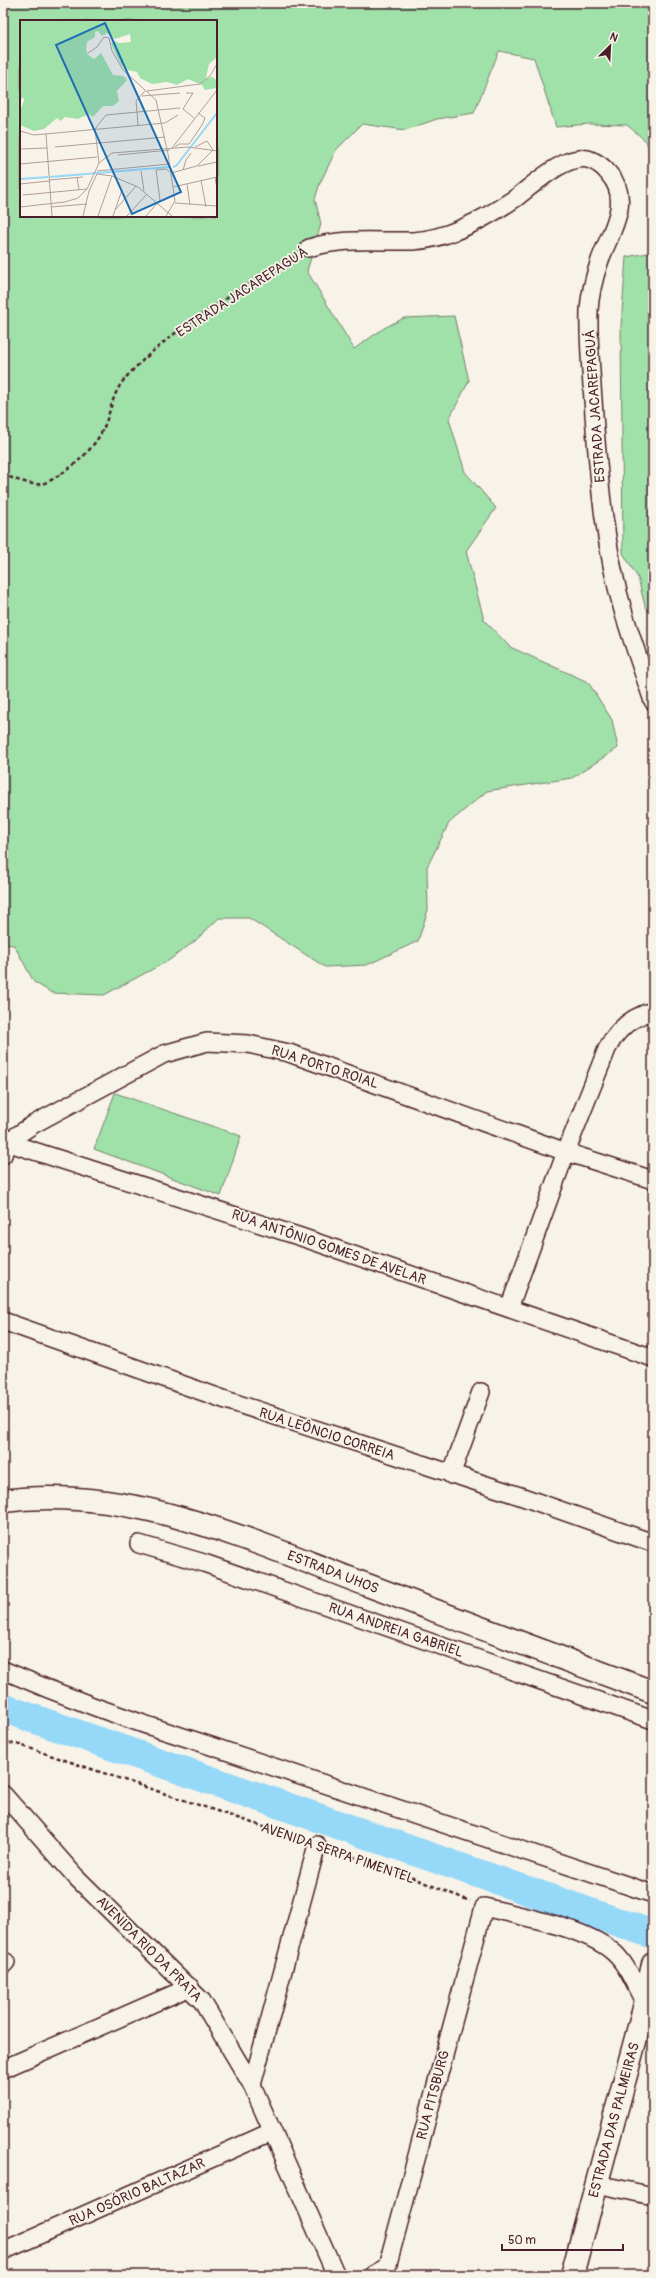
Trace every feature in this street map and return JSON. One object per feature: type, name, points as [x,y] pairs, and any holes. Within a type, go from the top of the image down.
[{"type":"street","name":"ESTRADA JACAREPAGUÁ","points":[[309,248],[327,242],[347,240],[414,240],[443,235],[474,222],[512,200],[559,166],[574,159],[588,159],[603,167],[613,178],[619,191],[620,210],[598,266],[589,304],[588,346],[602,500],[611,558],[624,613],[653,701]]},
{"type":"street","points":[[509,1308],[566,1152],[607,1049],[615,1034],[626,1023],[642,1014],[653,1011]]},
{"type":"street","name":"RUA PORTO ROIAL","points":[[4,1146],[34,1124],[164,1054],[207,1042],[248,1044],[289,1053],[566,1152],[653,1180]]},
{"type":"street","name":"RUA ANTÔNIO GOMES DE AVELAR","points":[[4,1146],[301,1237],[653,1358]]},
{"type":"street","name":"RUA LEÔNCIO CORREIA","points":[[3,1321],[226,1400],[520,1496],[653,1543]]},
{"type":"street","points":[[451,1474],[481,1392]]},
{"type":"street","name":"ESTRADA UHOS","points":[[3,1501],[21,1499],[87,1499],[164,1513],[254,1542],[653,1692]]},
{"type":"street","name":"RUA ANDREIA GABRIEL","points":[[139,1544],[204,1563],[653,1720]]},
{"type":"street","points":[[3,1670],[90,1707],[127,1720],[653,1894]]},
{"type":"street","name":"AVENIDA RIO DA PRATA","points":[[3,1794],[76,1877],[190,1987],[202,2001],[252,2085],[271,2132],[336,2275]]},
{"type":"street","points":[[252,2085],[317,1845]]},
{"type":"street","points":[[484,1907],[552,1925],[602,1944],[613,1951],[621,1961],[647,2007]]},
{"type":"street","name":"RUA PITSBURG","points":[[373,2275],[387,2267],[484,1907]]},
{"type":"street","name":"ESTRADA DAS PALMEIRAS","points":[[572,2275],[647,2007],[653,1964]]},
{"type":"street","points":[[3,2069],[190,1987]]},
{"type":"street","name":"RUA OSÓRIO BALTAZAR","points":[[3,2251],[271,2132]]},
{"type":"street","points":[[597,2184],[653,2196]]},
{"type":"path","points":[[464,3],[475,3]]},
{"type":"path","name":"ESTRADA JACAREPAGUÁ","points":[[3,474],[15,480],[40,485],[62,473],[84,456],[101,434],[114,393],[130,373],[157,348],[205,312],[309,248]]},
{"type":"path","name":"AVENIDA SERPA PIMENTEL","points":[[3,1742],[17,1744],[388,1868],[484,1907]]},
{"type":"green space","points":[[3,3],[653,3],[653,160],[646,141],[627,125],[588,124],[556,127],[534,58],[499,51],[474,113],[437,119],[405,130],[362,124],[336,150],[320,183],[315,199],[321,224],[307,271],[354,349],[384,328],[404,318],[454,316],[469,381],[449,419],[465,472],[496,508],[466,551],[484,620],[510,647],[588,682],[612,720],[618,748],[572,778],[487,791],[449,823],[427,867],[428,910],[418,941],[367,965],[325,967],[249,918],[219,918],[195,941],[168,961],[104,995],[52,993],[34,982],[14,945],[3,944]]},
{"type":"green space","points":[[653,252],[653,617],[645,606],[638,578],[623,553],[621,326],[626,257]]},
{"type":"green space","points":[[115,1093],[241,1136],[221,1196],[94,1149]]},
{"type":"waterway","points":[[3,1708],[652,1934]]}]
